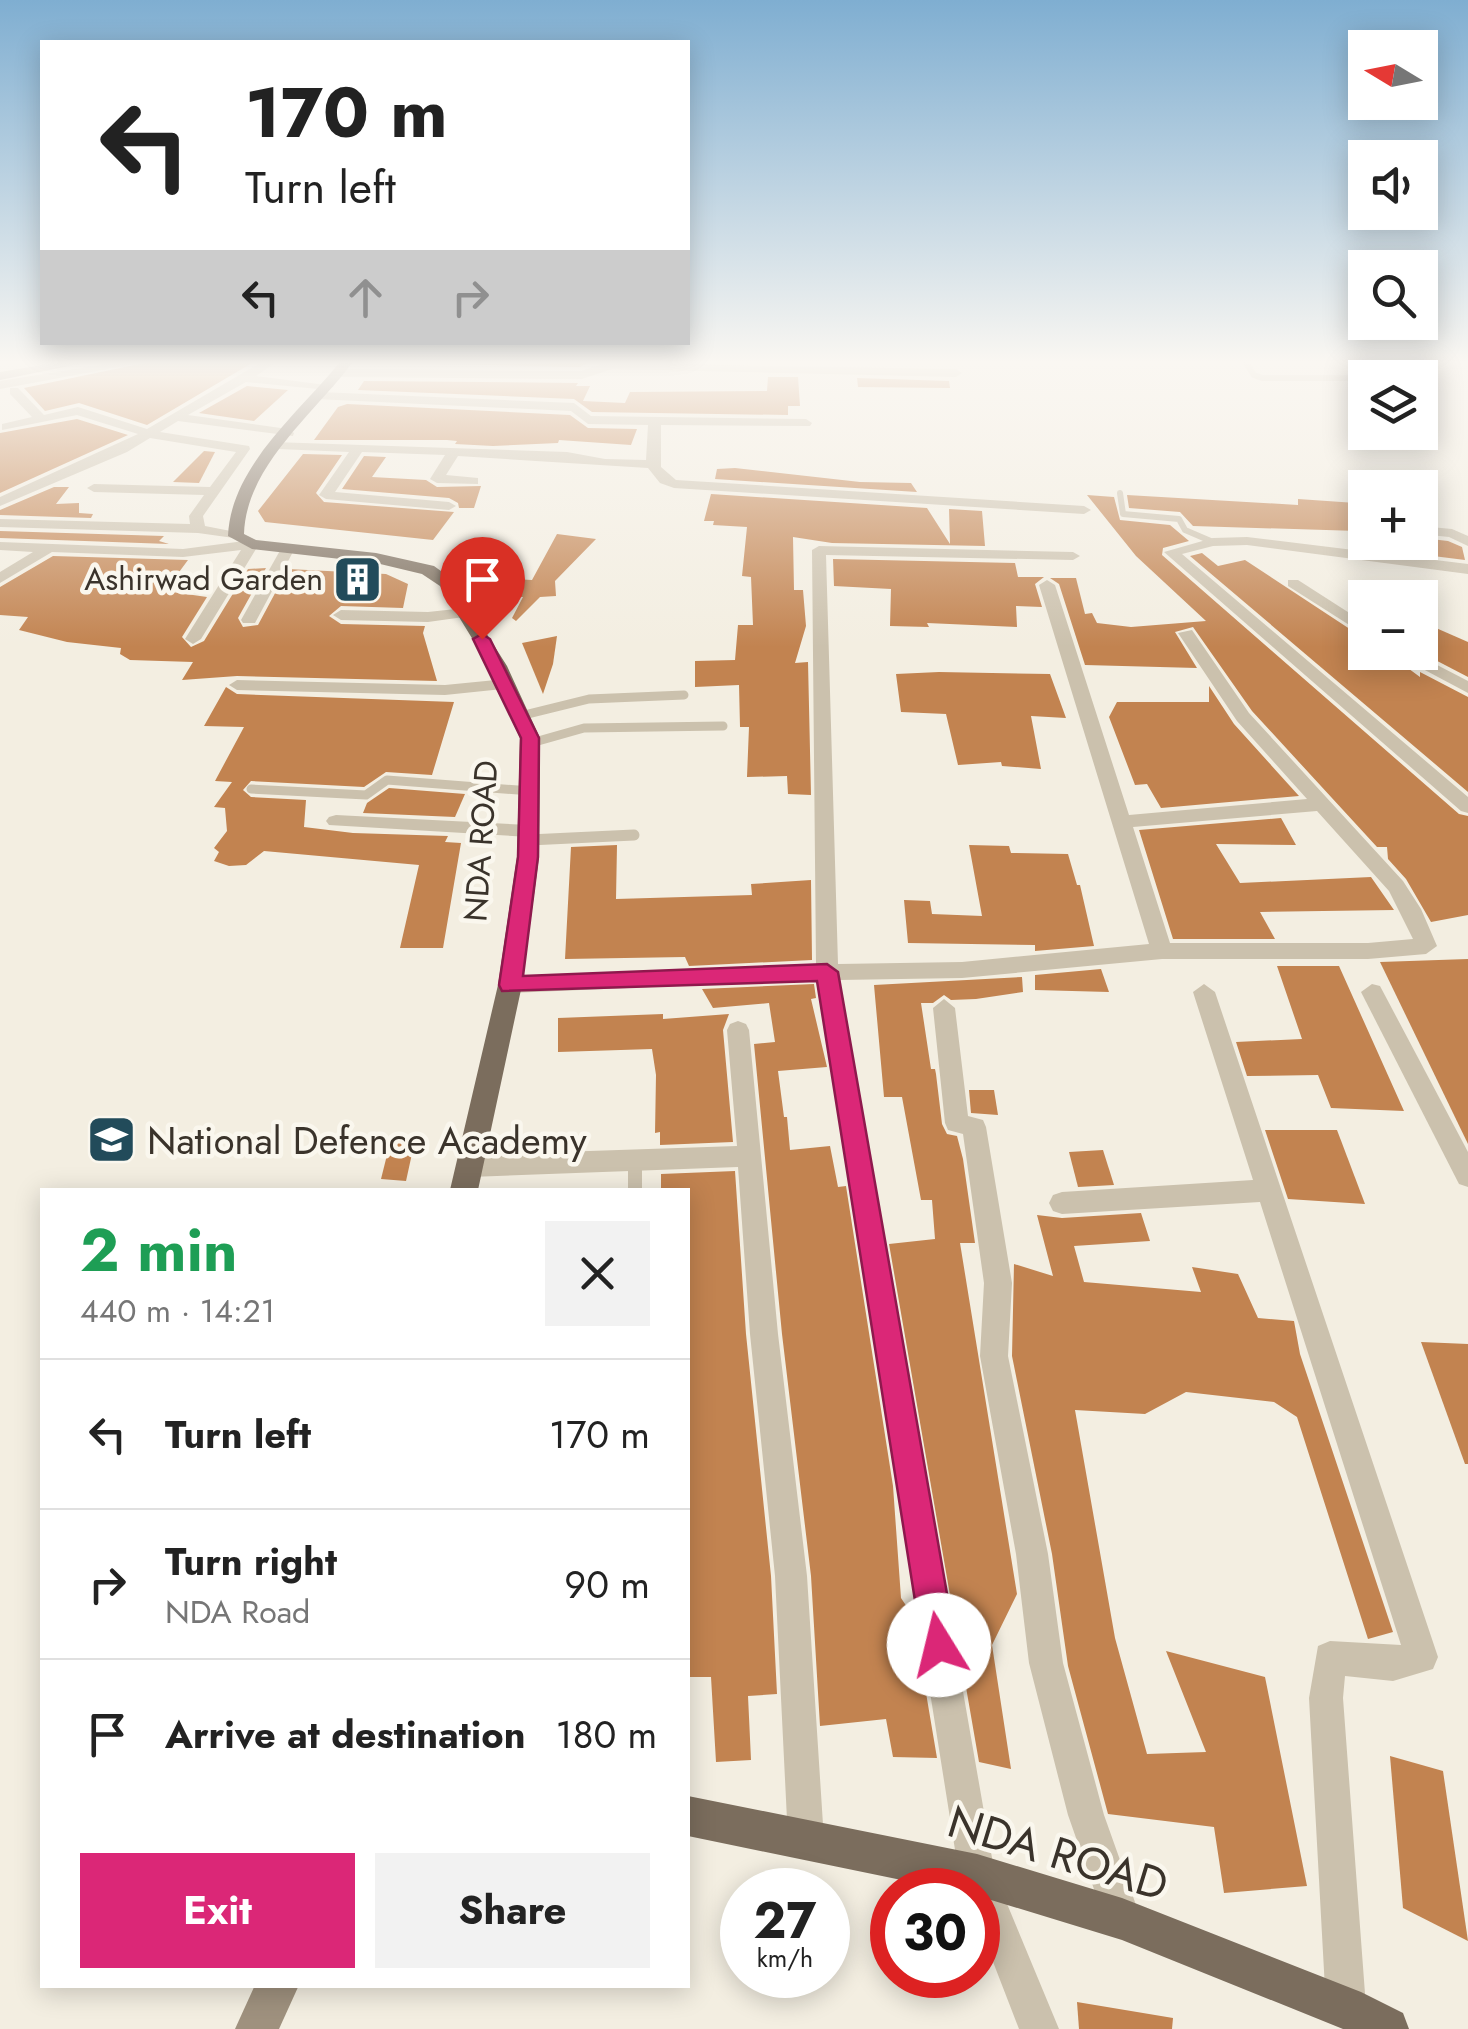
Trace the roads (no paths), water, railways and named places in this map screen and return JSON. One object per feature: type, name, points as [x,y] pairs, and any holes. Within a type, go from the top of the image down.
[{"type":"main road","points":[[244,540],[233,521],[243,495],[270,458]]},
{"type":"main road","name":"NDA ROAD","points":[[244,540],[287,550],[376,558],[428,570],[446,583],[465,613],[506,684],[530,744],[529,836],[510,985],[467,1178]]},
{"type":"main road","name":"NDA ROAD","points":[[690,1816],[943,1868]]},
{"type":"main road","name":"NDA ROAD","points":[[1000,1882],[1122,1919],[1346,2007],[1387,2029]]},
{"type":"street","points":[[0,502],[98,458]]},
{"type":"street","points":[[198,528],[196,516],[238,458]]},
{"type":"street","points":[[351,458],[326,495],[449,506]]},
{"type":"street","points":[[451,458],[437,480],[473,481]]},
{"type":"street","points":[[548,458],[652,464]]},
{"type":"street","points":[[652,458],[661,479],[690,486],[1084,510]]},
{"type":"street","points":[[94,488],[215,492]]},
{"type":"street","points":[[0,523],[198,528],[244,540]]},
{"type":"street","points":[[1438,532],[1452,533],[1468,542]]},
{"type":"street","points":[[0,546],[183,554],[244,540]]},
{"type":"street","points":[[192,640],[244,540]]},
{"type":"street","points":[[1348,548],[1247,541],[1213,542],[1171,552],[1468,807]]},
{"type":"street","points":[[0,578],[46,550]]},
{"type":"street","points":[[249,620],[287,550]]},
{"type":"street","points":[[976,1868],[827,972],[819,550],[1073,556]]},
{"type":"street","points":[[1422,560],[1468,569]]},
{"type":"street","points":[[1293,583],[1348,619]]},
{"type":"street","points":[[1047,585],[1162,951]]},
{"type":"street","points":[[342,615],[428,617],[465,613]]},
{"type":"street","points":[[510,985],[962,970],[1162,951],[1368,951],[1426,946],[1411,909],[1396,886],[1243,717],[1186,632]]},
{"type":"street","points":[[1434,670],[1468,688]]},
{"type":"street","points":[[237,685],[445,690],[506,684]]},
{"type":"street","points":[[1122,822],[1324,804]]},
{"type":"street","points":[[336,821],[529,836]]},
{"type":"street","points":[[1204,992],[1421,1657],[1393,1664],[1330,1658],[1326,1698],[1346,2007]]},
{"type":"street","points":[[1372,992],[1468,1176]]},
{"type":"street","points":[[944,1008],[957,1123],[974,1127],[977,1145],[998,1283],[994,1356],[1032,1554],[1046,1663],[1086,1815],[1122,1919]]},
{"type":"street","points":[[738,1030],[764,1334],[792,1576],[806,1840]]},
{"type":"street","points":[[467,1178],[635,1157],[750,1156]]},
{"type":"street","points":[[1062,1202],[1269,1190]]},
{"type":"street","points":[[1000,1931],[1040,2029]]},
{"type":"street","points":[[257,2029],[276,1988]]},
{"type":"lane","points":[[1120,493],[1123,514],[1179,520],[1194,536],[1213,542]]},
{"type":"lane","points":[[520,716],[590,700],[684,696]]},
{"type":"lane","points":[[530,744],[584,728],[723,726]]},
{"type":"lane","points":[[251,788],[366,796],[387,780],[532,791]]},
{"type":"lane","points":[[529,836],[634,835]]},
{"type":"lane","points":[[635,1157],[635,1188]]},
{"type":"place","name":"Ashirwad Garden","points":[[358,579]]},
{"type":"place","name":"National Defence Academy","points":[[112,1140]]}]
